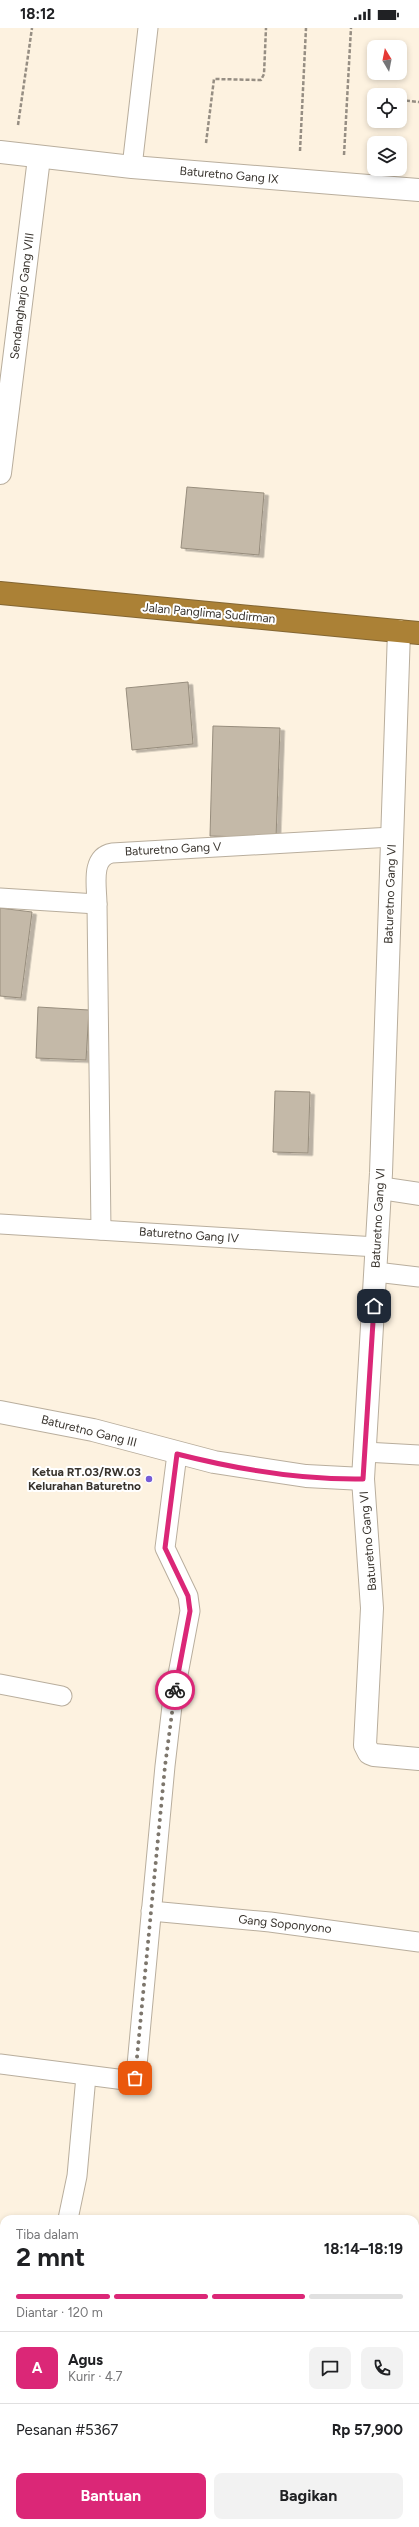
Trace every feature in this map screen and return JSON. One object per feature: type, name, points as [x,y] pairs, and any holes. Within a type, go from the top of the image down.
[{"type":"highway","name":"Jalan Panglima Sudirman","points":[[0,593],[409,632]]},
{"type":"street","points":[[7,153],[39,158]]},
{"type":"street","name":"Baturetno Gang IX","points":[[39,158],[419,190]]},
{"type":"street","name":"Sendangharjo Gang VIII","points":[[0,473],[39,158]]},
{"type":"street","name":"Baturetno Gang VI","points":[[409,632],[392,837],[380,1188],[364,1452],[363,1479],[372,1608],[365,1746],[369,1753],[374,1755],[419,1759]]},
{"type":"street","points":[[380,1188],[419,1194]]},
{"type":"street","name":"Baturetno Gang III","points":[[0,1412],[93,1430],[177,1454],[278,1473],[333,1479],[363,1479]]},
{"type":"lane","points":[[132,167],[148,28]]},
{"type":"lane","name":"Baturetno Gang V","points":[[101,1230],[97,904],[97,868],[100,859],[108,854],[392,837]]},
{"type":"lane","points":[[0,898],[97,904]]},
{"type":"lane","name":"Baturetno Gang IV","points":[[0,1224],[377,1247]]},
{"type":"lane","points":[[376,1272],[419,1277]]},
{"type":"lane","points":[[364,1452],[419,1455]]},
{"type":"lane","points":[[0,2064],[130,2081],[136,2076],[172,1706],[190,1611],[188,1596],[165,1548],[177,1454]]},
{"type":"lane","points":[[0,1684],[62,1696]]},
{"type":"lane","name":"Gang Soponyono","points":[[151,1911],[316,1927],[419,1942]]},
{"type":"lane","points":[[69,2215],[77,2176],[86,2076]]},
{"type":"path","points":[[7,153],[32,28]]},
{"type":"path","points":[[203,172],[214,79],[261,80],[264,74],[266,28]]},
{"type":"path","points":[[298,181],[306,28]]},
{"type":"path","points":[[342,184],[351,28]]},
{"type":"path","points":[[407,101],[419,102]]},
{"type":"building","points":[[187,487],[264,493],[259,555],[181,548]]},
{"type":"building","points":[[188,682],[193,744],[132,750],[126,688]]},
{"type":"building","points":[[213,726],[280,728],[276,838],[210,836]]},
{"type":"building","points":[[0,908],[32,912],[21,998],[0,996]]},
{"type":"building","points":[[38,1007],[89,1010],[86,1060],[36,1058]]},
{"type":"building","points":[[275,1091],[310,1092],[308,1153],[273,1152]]},
{"type":"way so far","points":[[135,2078],[137,2071],[156,1851],[175,1690]]},
{"type":"place","name":"Ketua RT.03/RW.03 Kelurahan Baturetno","points":[[149,1479]]},
{"type":"route","points":[[175,1690],[190,1611],[188,1596],[165,1548],[177,1454],[278,1473],[333,1479],[363,1479],[374,1306]]}]
